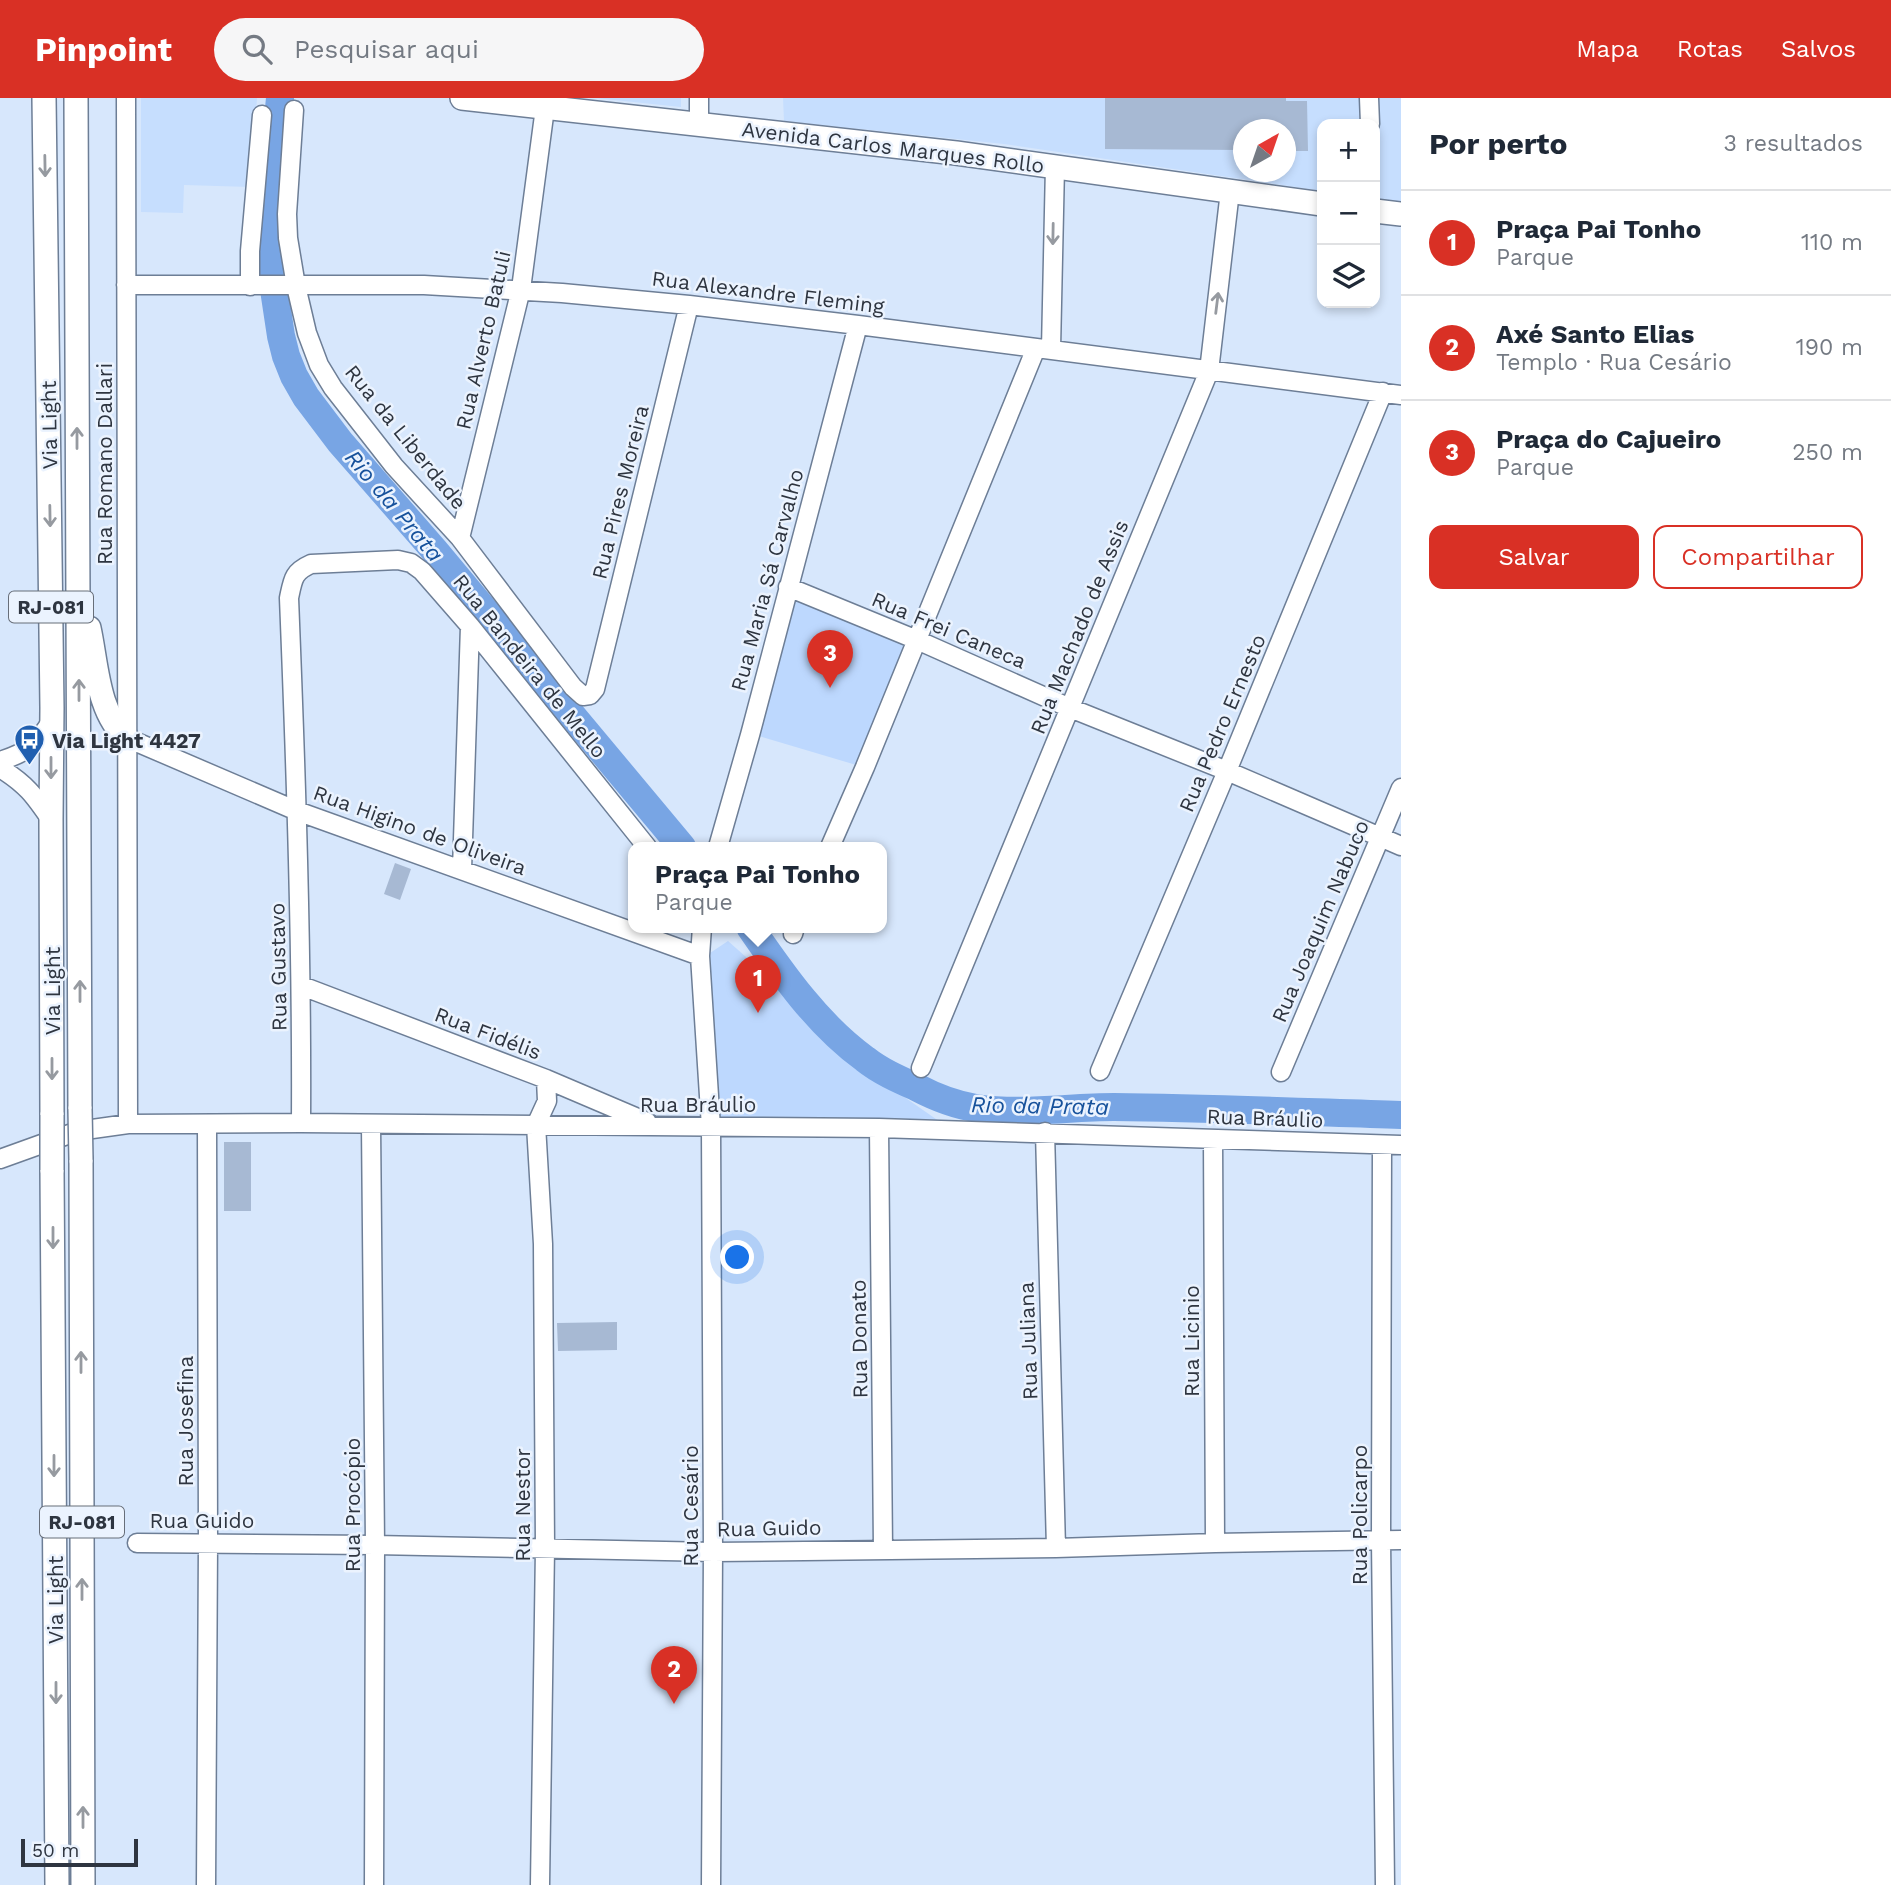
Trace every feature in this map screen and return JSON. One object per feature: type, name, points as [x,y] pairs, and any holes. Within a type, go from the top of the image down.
[{"type":"main road","name":"Via Light","points":[[44,98],[52,720],[57,1885]]},
{"type":"main road","name":"Via Light","points":[[76,98],[83,1885]]},
{"type":"main road","name":"Avenida Carlos Marques Rollo","points":[[462,98],[956,153],[1317,203]]},
{"type":"main road","points":[[1380,212],[1401,214]]},
{"type":"main road","points":[[78,576],[103,698],[111,719],[127,738]]},
{"type":"street","name":"Rua Romano Dallari","points":[[126,98],[128,1124]]},
{"type":"street","points":[[699,98],[699,125]]},
{"type":"street","points":[[1370,98],[1370,119]]},
{"type":"street","name":"Rua Alverto Batuli","points":[[460,538],[521,289],[545,108]]},
{"type":"street","name":"Rua da Liberdade","points":[[294,110],[286,214],[290,259],[289,286],[319,365],[333,388],[394,466],[460,538],[573,687],[583,696],[590,695],[595,689]]},
{"type":"street","points":[[253,286],[250,250],[262,115]]},
{"type":"street","points":[[832,842],[916,640],[1043,349],[1055,166]]},
{"type":"street","name":"Rua Machado de Assis","points":[[921,1068],[1209,371],[1230,191]]},
{"type":"street","name":"Rua Alexandre Fleming","points":[[126,285],[424,285],[521,289],[858,325],[1392,393]]},
{"type":"street","name":"Rua Pires Moreira","points":[[595,689],[689,305]]},
{"type":"street","name":"Rua Maria Sá Carvalho","points":[[719,842],[858,325]]},
{"type":"street","name":"Rua Pedro Ernesto","points":[[1100,1070],[1392,393]]},
{"type":"street","name":"Rua Bandeira de Mello","points":[[311,564],[398,560],[411,564],[433,582],[643,842]]},
{"type":"street","name":"Rua Gustavo","points":[[301,1123],[302,986],[289,597],[292,580],[299,570],[311,564]]},
{"type":"street","name":"Rua Frei Caneca","points":[[788,587],[1401,846]]},
{"type":"street","points":[[461,870],[470,626]]},
{"type":"street","points":[[0,761],[31,748],[52,720]]},
{"type":"street","name":"Rua Higino de Oliveira","points":[[127,738],[297,811],[628,930]]},
{"type":"street","points":[[0,768],[23,783],[51,820]]},
{"type":"street","name":"Rua Joaquim Nabuco","points":[[1281,1072],[1401,788]]},
{"type":"street","name":"Rua Higino de Oliveira","points":[[636,933],[700,956]]},
{"type":"street","points":[[702,933],[700,956],[710,1126]]},
{"type":"street","name":"Rua Fidélis","points":[[302,986],[546,1079],[656,1126]]},
{"type":"street","points":[[536,1125],[547,1101],[546,1079]]},
{"type":"street","name":"Rua Bráulio","points":[[0,1159],[78,1131],[128,1124],[879,1128],[1401,1144]]},
{"type":"street","name":"Rua Josefina","points":[[206,1885],[207,1124]]},
{"type":"street","name":"Rua Procópio","points":[[371,1125],[375,1545],[374,1885]]},
{"type":"street","name":"Rua Nestor","points":[[536,1125],[543,1244],[545,1548],[540,1885]]},
{"type":"street","name":"Rua Cesário","points":[[710,1126],[713,1552],[711,1885]]},
{"type":"street","name":"Rua Donato","points":[[879,1128],[883,1550]]},
{"type":"street","name":"Rua Juliana","points":[[1045,1132],[1056,1548]]},
{"type":"street","name":"Rua Licinio","points":[[1213,1139],[1215,1543]]},
{"type":"street","name":"Rua Policarpo","points":[[1382,1144],[1381,1540],[1385,1885]]},
{"type":"street","name":"Rua Guido","points":[[137,1543],[713,1552],[1401,1540]]},
{"type":"shaded area","points":[[141,98],[257,98],[251,187],[184,185],[183,213],[141,212]]},
{"type":"shaded area","points":[[595,98],[681,98],[681,107]]},
{"type":"shaded area","points":[[783,98],[1401,98],[1401,203],[1380,200],[1380,119],[1317,119],[1317,190],[1261,182],[1296,182],[1296,119],[1233,119],[1233,178],[1004,144],[784,121]]},
{"type":"shaded area","points":[[790,590],[915,641],[863,767],[752,734]]},
{"type":"shaded area","points":[[728,941],[864,1069],[946,1126],[716,1117],[707,955]]},
{"type":"building","points":[[1105,98],[1286,98],[1286,101],[1307,101],[1308,151],[1296,151],[1296,119],[1233,119],[1233,150],[1105,149]]},
{"type":"building","points":[[395,863],[411,869],[400,900],[384,894]]},
{"type":"building","points":[[224,1142],[251,1142],[251,1211],[224,1211]]},
{"type":"building","points":[[617,1322],[617,1350],[558,1351],[557,1323]]},
{"type":"waterway","name":"Rio da Prata","points":[[280,98],[271,194],[273,283],[281,336],[294,376],[306,397],[340,442],[435,551],[678,842]]},
{"type":"waterway","name":"Rio da Prata","points":[[754,933],[802,998],[848,1046],[883,1071],[953,1103],[1010,1111],[1114,1107],[1401,1115]]},
{"type":"place","name":"Praça do Cajueiro","points":[[830,688]]},
{"type":"place","name":"Via Light 4427","points":[[29,767]]},
{"type":"place","name":"Praça Pai Tonho","points":[[758,1013]]},
{"type":"place","name":"Axé Santo Elias","points":[[674,1704]]}]
